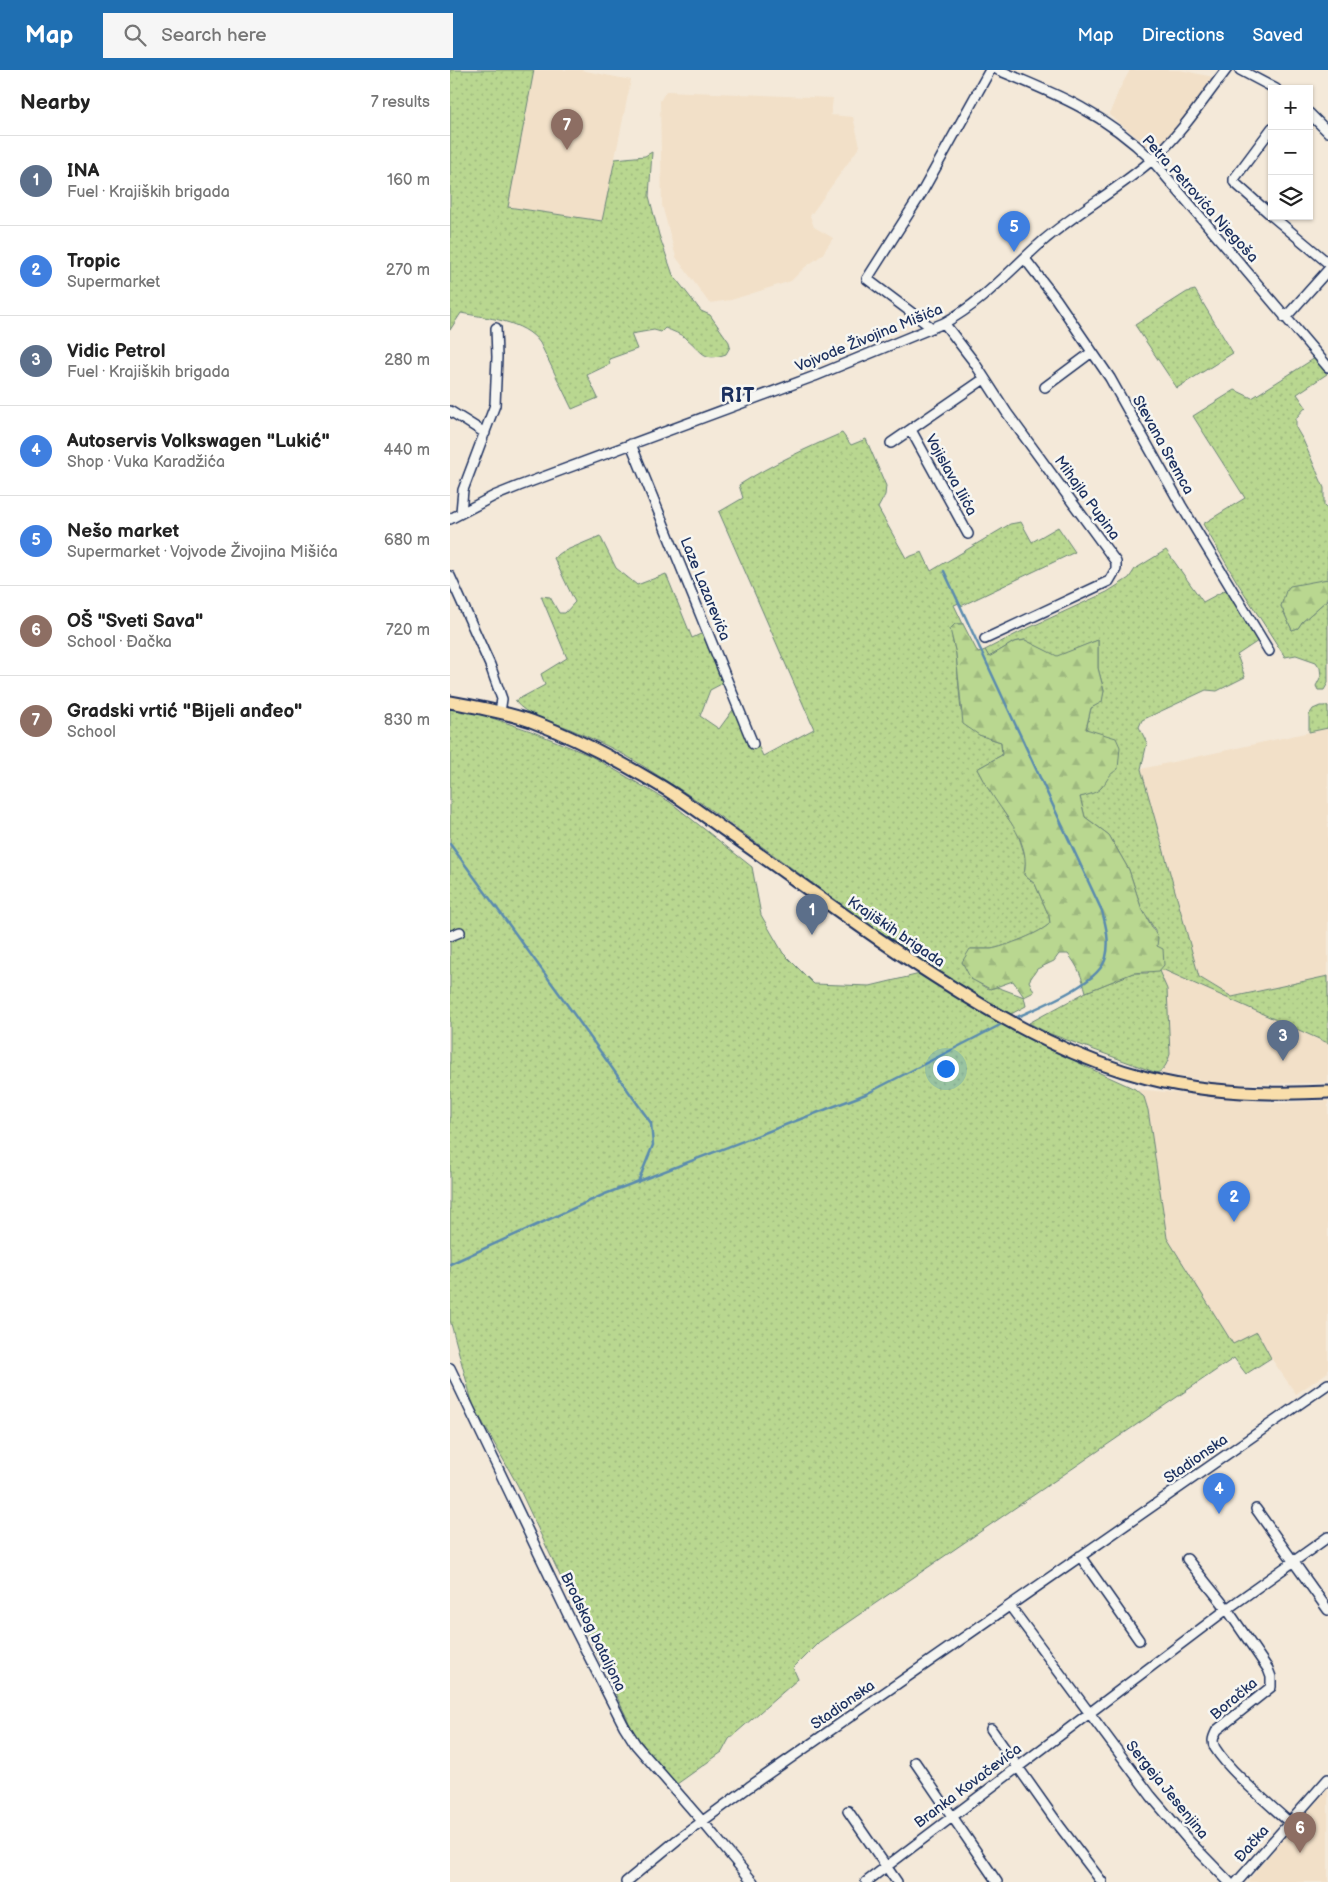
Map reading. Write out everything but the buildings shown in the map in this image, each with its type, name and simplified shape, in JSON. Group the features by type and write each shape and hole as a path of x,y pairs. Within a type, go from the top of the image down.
{"main road":[{"name":"Krajiških brigada","path":"450,702 500,712 532,721 586,745 660,785 881,942 1006,1021 1038,1037 1105,1064 1165,1082 1255,1092 1328,1092"}],"street":[{"path":"932,328 867,279 921,194 990,70"},
{"name":"Petra Petrovića Njegoša","path":"998,70 1058,94 1091,111 1152,160 1328,367"},
{"name":"Vojvode Živojina Mišića","path":"450,519 461,512 519,486 815,376 944,323 983,298 1069,220 1152,160 1180,129 1226,70"},
{"path":"1240,70 1268,85"},
{"path":"1313,117 1328,132"},
{"path":"1268,213 1236,186 1234,179 1271,130"},
{"path":"1277,220 1328,262"},
{"name":"Stevana Sremca","path":"1025,259 1110,378 1181,505 1269,651"},
{"path":"1285,318 1328,270"},
{"name":"Mihajla Pupina","path":"944,323 974,362 1007,413 1116,562 1116,569 1109,580 1096,588 985,638"},
{"path":"461,512 463,490 495,405 496,328"},
{"path":"1045,387 1092,352"},
{"path":"891,443 984,379"},
{"path":"450,411 485,434"},
{"name":"Vojislava Ilića","path":"911,430 968,534"},
{"name":"Laze Lazarevića","path":"631,444 753,744"},
{"path":"450,576 490,665 502,699 500,712"},
{"path":"450,936 460,932"},
{"name":"Brodskog bataljona","path":"450,1368 572,1623 624,1726 636,1745 753,1882"},
{"name":"Stadionska","path":"626,1882 702,1820 1328,1384"},
{"path":"1256,1509 1328,1610"},
{"name":"Branka Kovačevića","path":"866,1882 1227,1609 1328,1537"},
{"path":"1080,1556 1139,1640"},
{"path":"1187,1559 1227,1609"},
{"path":"1010,1606 1088,1713"},
{"name":"Boračka","path":"1227,1609 1268,1669 1271,1687 1217,1730 1213,1738 1214,1747 1233,1769 1289,1822"},
{"name":"Sergeja Jesenjina","path":"1088,1713 1157,1803 1190,1842 1229,1882"},
{"path":"992,1729 1061,1828 1102,1882"},
{"path":"915,1762 997,1882"},
{"name":"Đačka","path":"1238,1882 1328,1779"},
{"path":"848,1811 897,1882"}],"shaded area":[{"path":"534,70 581,70 631,80 602,221 507,207"},
{"path":"1130,70 1180,70 1213,77 1214,80 1162,145 1157,149 1152,149 1109,115 1119,90"},
{"path":"666,91 833,98 831,115 853,117 860,146 810,216 814,227 833,238 822,255 804,268 791,281 731,300 709,303 676,257 662,205 660,101"},
{"path":"1328,728 1328,976 1232,997 1199,977 1141,769"},
{"path":"1164,970 1328,1043 1328,1083 1226,1084 1157,1073 1161,1072 1168,1062 1170,1054 1167,989 1159,971"},
{"path":"1135,1089 1280,1103 1328,1100 1328,1372 1296,1394 1271,1358 1257,1333 1233,1345 1167,1238 1148,1110 1144,1097"},
{"path":"1328,1789 1328,1882 1247,1882 1296,1824"}],"green space":[{"path":"450,70 534,70 508,207 602,221 615,159 645,156 652,152 649,196 659,235 673,275 701,311 710,315 729,342 730,347 726,354 708,356 700,352 685,337 665,328 661,332 654,330 631,334 637,349 609,359 610,364 587,375 598,398 572,409 540,343 524,329 504,321 461,313 450,330"},
{"path":"1195,290 1233,353 1177,388 1135,325 1187,292"},
{"path":"1315,358 1327,374 1297,394 1306,407 1296,418 1296,428 1324,488 1324,506 1328,510 1328,579 1316,582 1281,606 1292,630 1298,628 1302,622 1328,599 1328,683 1324,690 1318,690 1316,686 1321,676 1320,668 1316,662 1296,655 1285,657 1203,524 1245,498 1193,416 1235,390 1252,398"},
{"path":"842,433 851,445 866,439 886,486 885,495 878,508 906,558 922,552 931,571 1010,524 1021,522 1032,542 1058,527 1075,552 961,606 959,603 954,605 963,624 955,624 952,638 956,654 961,711 979,735 1001,742 1002,755 977,769 1017,831 1026,859 1024,875 1035,884 1049,916 1050,923 1039,931 1005,946 991,949 971,949 971,979 986,988 997,987 1024,997 1026,1006 1011,1014 900,945 712,811 643,766 597,741 526,711 515,701 545,685 541,674 567,658 541,596 550,597 559,613 565,613 575,602 554,558 562,552 600,536 616,568 637,585 666,574 692,638 705,632 729,680 710,690 700,716 719,729 738,703 763,756 814,729 719,512 743,498 739,485 764,470"},
{"path":"1166,550 1203,602 1233,586 1264,637 1237,655 1245,677 1217,691 1206,690 1142,720 1139,727 1147,743 1141,769 1199,977 1232,997 1328,976 1328,1043 1164,970 1159,971 1167,989 1170,1054 1164,1068 1157,1073 1048,1033 1029,1023 1086,992 1133,973 1148,973 1157,947 1155,930 1141,907 1129,870 1109,835 1085,817 1080,797 1090,794 1097,789 1109,775 1086,730 1091,708 1101,702 1104,691 1098,668 1098,640 1057,657 1025,640 1014,642 989,657 985,650 1107,592 1129,578 1135,569"},
{"path":"1328,579 1328,599 1302,622 1298,628 1292,630 1281,606 1286,591 1290,586"},
{"path":"955,624 963,624 978,653 985,650 989,657 1014,642 1025,640 1057,656 1098,640 1098,668 1104,691 1102,702 1091,708 1086,729 1116,738 1120,747 1118,769 1110,775 1100,789 1092,794 1080,797 1085,817 1109,835 1129,870 1141,907 1158,938 1157,946 1163,949 1164,965 1159,971 1133,973 1086,992 1083,981 1071,958 1068,954 1059,954 1054,961 1037,969 1029,981 1034,992 1024,997 1013,981 990,989 971,979 962,962 970,949 991,949 1005,945 1032,935 1050,923 1049,916 1035,884 1024,875 1025,863 1021,841 977,769 1002,755 1001,742 979,735 963,724 956,654 950,629"},
{"path":"1320,706 1328,706 1328,728 1309,732 1309,715 1313,709"},
{"path":"450,709 480,714 531,731 591,756 670,802 752,867 761,915 783,953 814,984 870,986 920,974 998,1022 1135,1089 1144,1097 1148,1110 1167,1238 1233,1344 1257,1332 1271,1358 1246,1374 1234,1358 819,1642 793,1668 798,1679 729,1739 722,1752 677,1784 652,1757 633,1731 518,1486 473,1405 450,1320"}],"waterway":[{"path":"944,571 1102,911 1108,940 1106,957 1101,967 1092,976 1067,994 1015,1018"},
{"path":"450,844 651,1123 653,1145 638,1182"},
{"path":"450,1264 605,1194 866,1094 1000,1025"}],"place":[{"name":"Gradski vrtić \"Bijeli anđeo\"","path":"567,150"},
{"name":"Nešo market","path":"1014,252"},
{"name":"INA","path":"812,935"},
{"name":"Vidic Petrol","path":"1283,1061"},
{"name":"Tropic","path":"1234,1222"},
{"name":"Autoservis Volkswagen \"Lukić\"","path":"1219,1514"},
{"name":"OŠ \"Sveti Sava\"","path":"1300,1853"}],"district":[{"name":"RIT","path":"738,396"}]}
